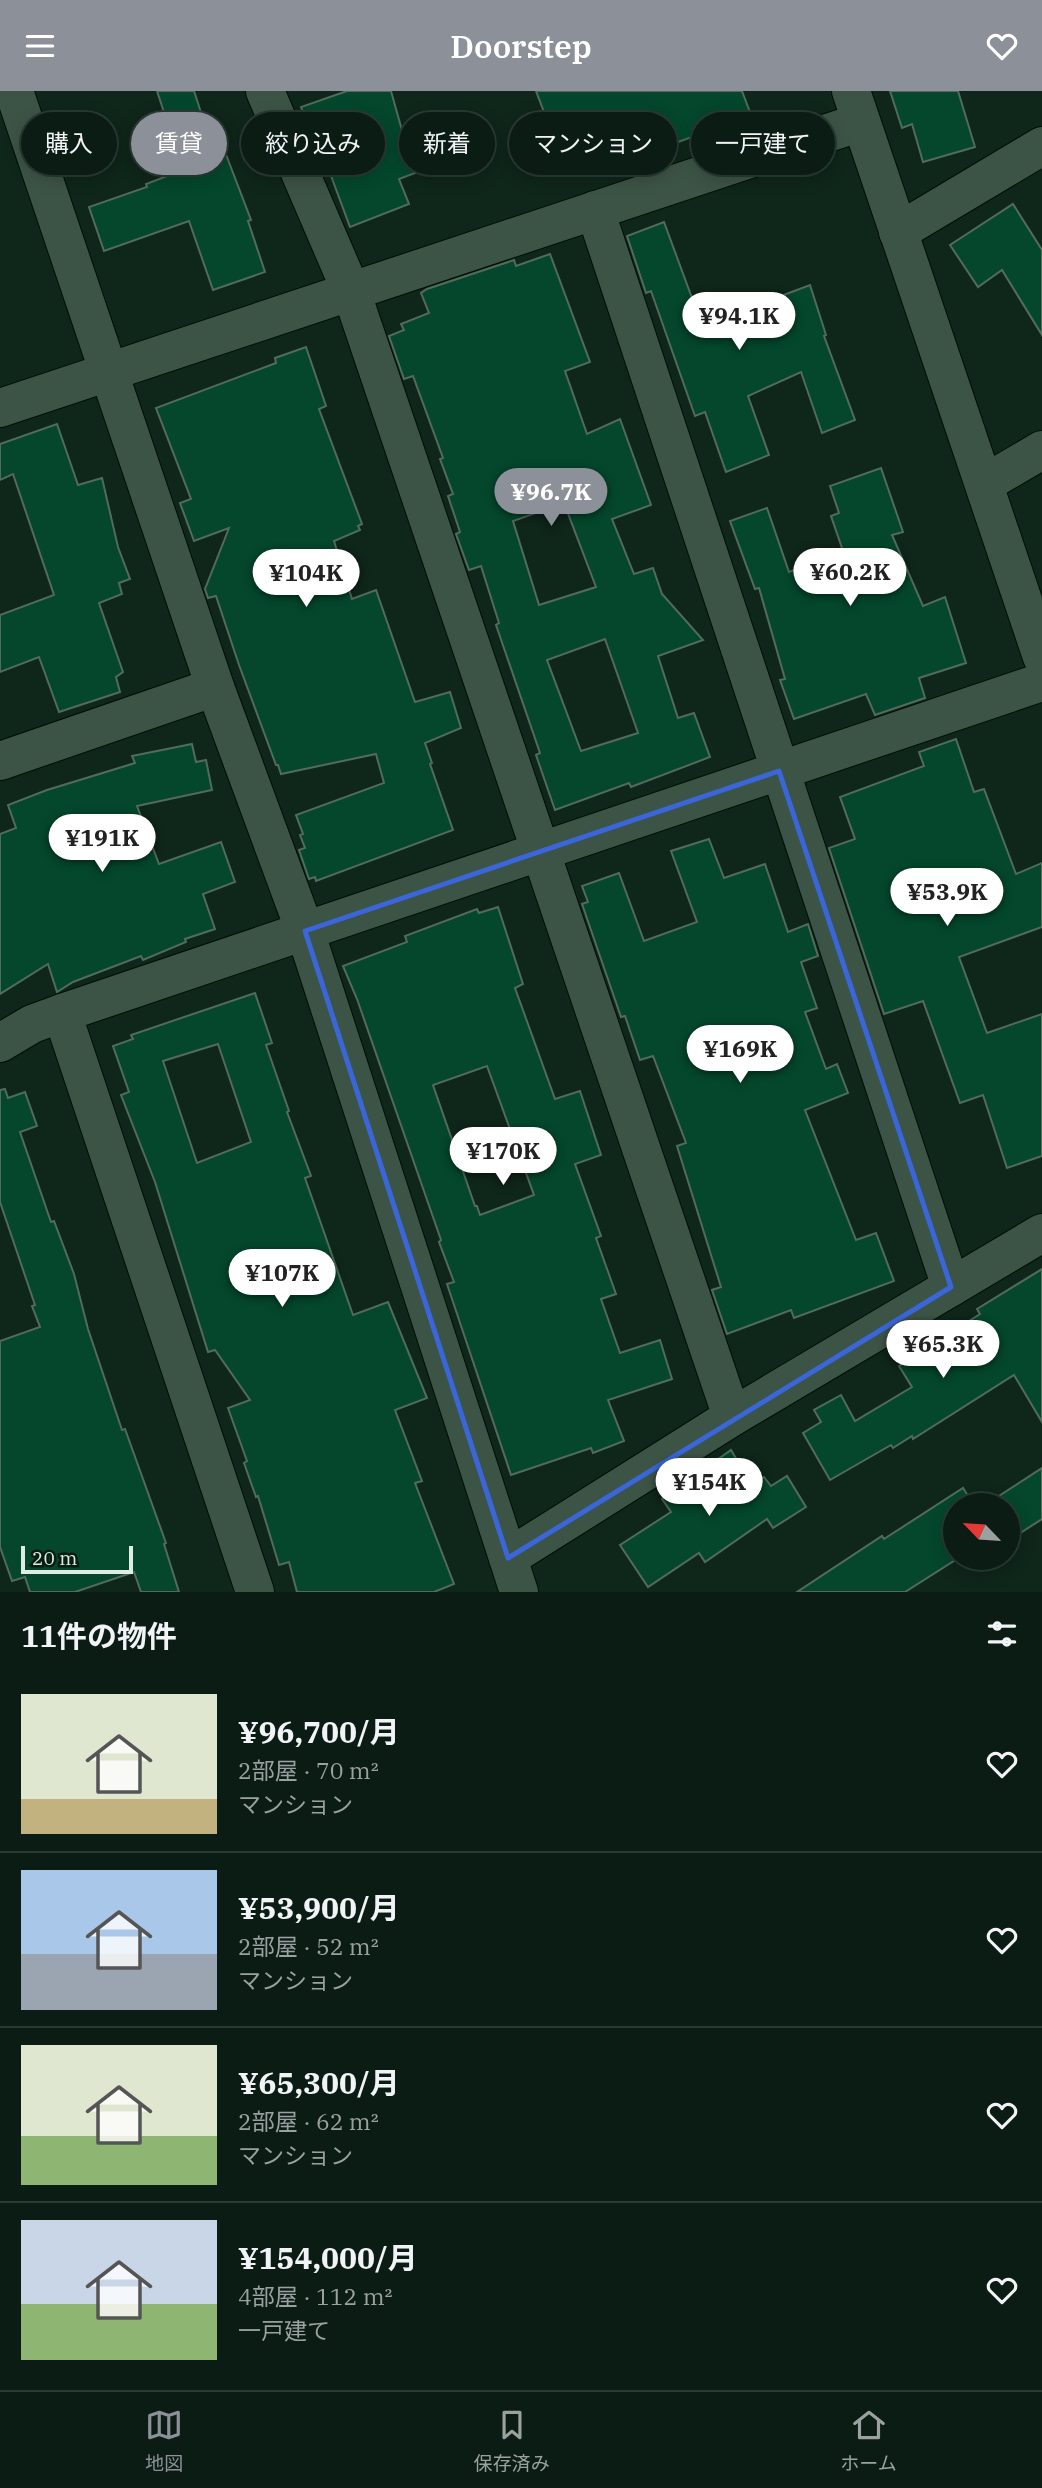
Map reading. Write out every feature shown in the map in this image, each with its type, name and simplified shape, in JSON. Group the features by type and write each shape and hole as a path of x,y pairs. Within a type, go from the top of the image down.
{"street":[{"path":"14,91 215,687 304,931 514,1575 732,1417 1042,1233"},
{"path":"265,91 351,291 732,1417"},
{"path":"0,408 595,210 856,106 1042,657"},
{"path":"898,232 1042,146"},
{"path":"595,210 951,1287"},
{"path":"984,484 1042,450"},
{"path":"0,1043 32,1024 62,1013 1042,682"},
{"path":"0,761 215,687"},
{"path":"62,1013 255,1592"}],"highlighted area":[{"path":"779,771 951,1287 508,1558 305,931"}],"building":[{"path":"157,91 194,91 201,112 164,112"},
{"path":"347,91 391,91 399,120 399,175 410,175 399,179 409,204 350,227 331,175 385,175 385,112 303,112 301,107"},
{"path":"536,91 742,91 750,112 691,112 691,137 677,142 677,112 544,112"},
{"path":"890,91 958,91 975,147 923,162 912,124 902,128"},
{"path":"227,157 251,220 248,221 265,272 213,290 189,221 104,251 89,207 147,187 146,184 170,175 227,175"},
{"path":"1013,204 1042,250 1042,335 1002,270 978,287 950,245"},
{"path":"664,222 692,298 699,296 709,323 810,285 826,335 824,336 855,420 822,433 801,372 748,396 769,455 726,472 705,412 695,416 651,291 646,293 627,236"},
{"path":"550,254 590,362 565,371 587,434 620,419 651,505 612,519 634,574 653,568 662,594 703,640 658,656 678,718 694,713 710,757 631,787 629,783 555,810 536,755 540,753 496,625 499,623 481,566 469,570 456,534 460,532 448,496 453,494 440,459 443,458 413,376 404,379 389,336 404,330 401,324 429,313 421,293 427,289 514,260 516,266","holes":["564,503 596,587 539,605 513,521","605,639 638,733 581,751 547,660"]},
{"path":"306,347 326,406 319,409 362,524 358,526 360,530 334,541 352,599 376,590 415,702 450,692 461,728 425,743 453,830 316,881 315,877 309,879 299,850 305,848 296,815 384,783 376,754 281,774 216,596 208,598 205,589 229,528 194,541 180,503 191,499 156,408 276,363 275,358"},
{"path":"57,424 78,485 102,478 118,547 130,579 119,583 122,594 99,603 123,672 116,677 120,692 59,712 39,657 0,672 0,615 54,595 13,474 0,480 0,444"},
{"path":"881,468 903,532 892,535 923,606 945,597 966,663 919,678 925,698 875,715 866,694 794,719 780,680 785,679 759,588 755,589 730,521 767,508 789,572 843,551 831,516 839,513 830,486"},
{"path":"956,739 974,792 984,789 1016,874 1042,863 1042,927 959,957 987,1033 1042,1014 1042,1156 1007,1168 983,1095 960,1103 923,1001 884,1014 829,848 855,839 840,797 924,766 919,752"},
{"path":"192,744 196,762 206,760 212,790 137,806 159,864 221,842 235,882 203,894 215,929 185,939 186,942 143,960 141,956 73,982 57,992 48,964 0,994 0,834 16,828 8,805 135,763 132,756"},
{"path":"709,839 724,878 765,864 788,932 808,924 818,956 801,962 817,1008 805,1012 826,1069 837,1064 848,1093 805,1110 856,1240 876,1233 894,1281 794,1318 791,1310 727,1334 712,1290 721,1287 677,1146 686,1143 653,1056 640,1060 625,1016 621,1017 582,904 588,902 582,886 619,873 644,941 697,922 671,851"},
{"path":"498,907 523,984 515,988 555,1099 580,1091 601,1155 575,1164 601,1236 596,1238 616,1294 601,1299 620,1353 660,1340 672,1379 608,1400 624,1441 593,1453 591,1448 511,1475 447,1284 454,1282 439,1242 441,1240 343,966 407,942 405,936 477,909 479,913","holes":["487,1066 534,1195 480,1215 433,1085"]},
{"path":"255,993 272,1043 266,1045 311,1176 305,1178 353,1315 388,1302 427,1398 395,1410 422,1481 415,1483 454,1584 434,1592 297,1592 289,1562 279,1565 228,1408 250,1400 215,1350 208,1352 155,1182 121,1095 129,1092 113,1046 133,1039 131,1035","holes":["218,1044 251,1142 197,1163 163,1061"]},
{"path":"5,1089 8,1098 25,1092 37,1126 20,1132 51,1222 54,1221 74,1274 88,1329 122,1430 125,1429 166,1543 164,1544 179,1592 141,1592 134,1572 75,1592 30,1592 25,1577 12,1581 0,1547 0,1341 40,1327 0,1202 0,1090"},
{"path":"1042,1269 1042,1422 1014,1375 913,1439 912,1436 893,1448 891,1445 830,1480 803,1433 821,1422 814,1410 841,1395 855,1421 912,1387 899,1366 980,1314 977,1309"},
{"path":"731,1450 752,1485 764,1477 771,1486 787,1476 806,1507 773,1528 767,1519 705,1562 699,1553 648,1587 620,1545 671,1512 662,1499"},
{"path":"1042,1468 1042,1519 1020,1533 1020,1493 1003,1493"},
{"path":"943,1501 943,1568 905,1592 797,1592 882,1536 884,1539"}]}
